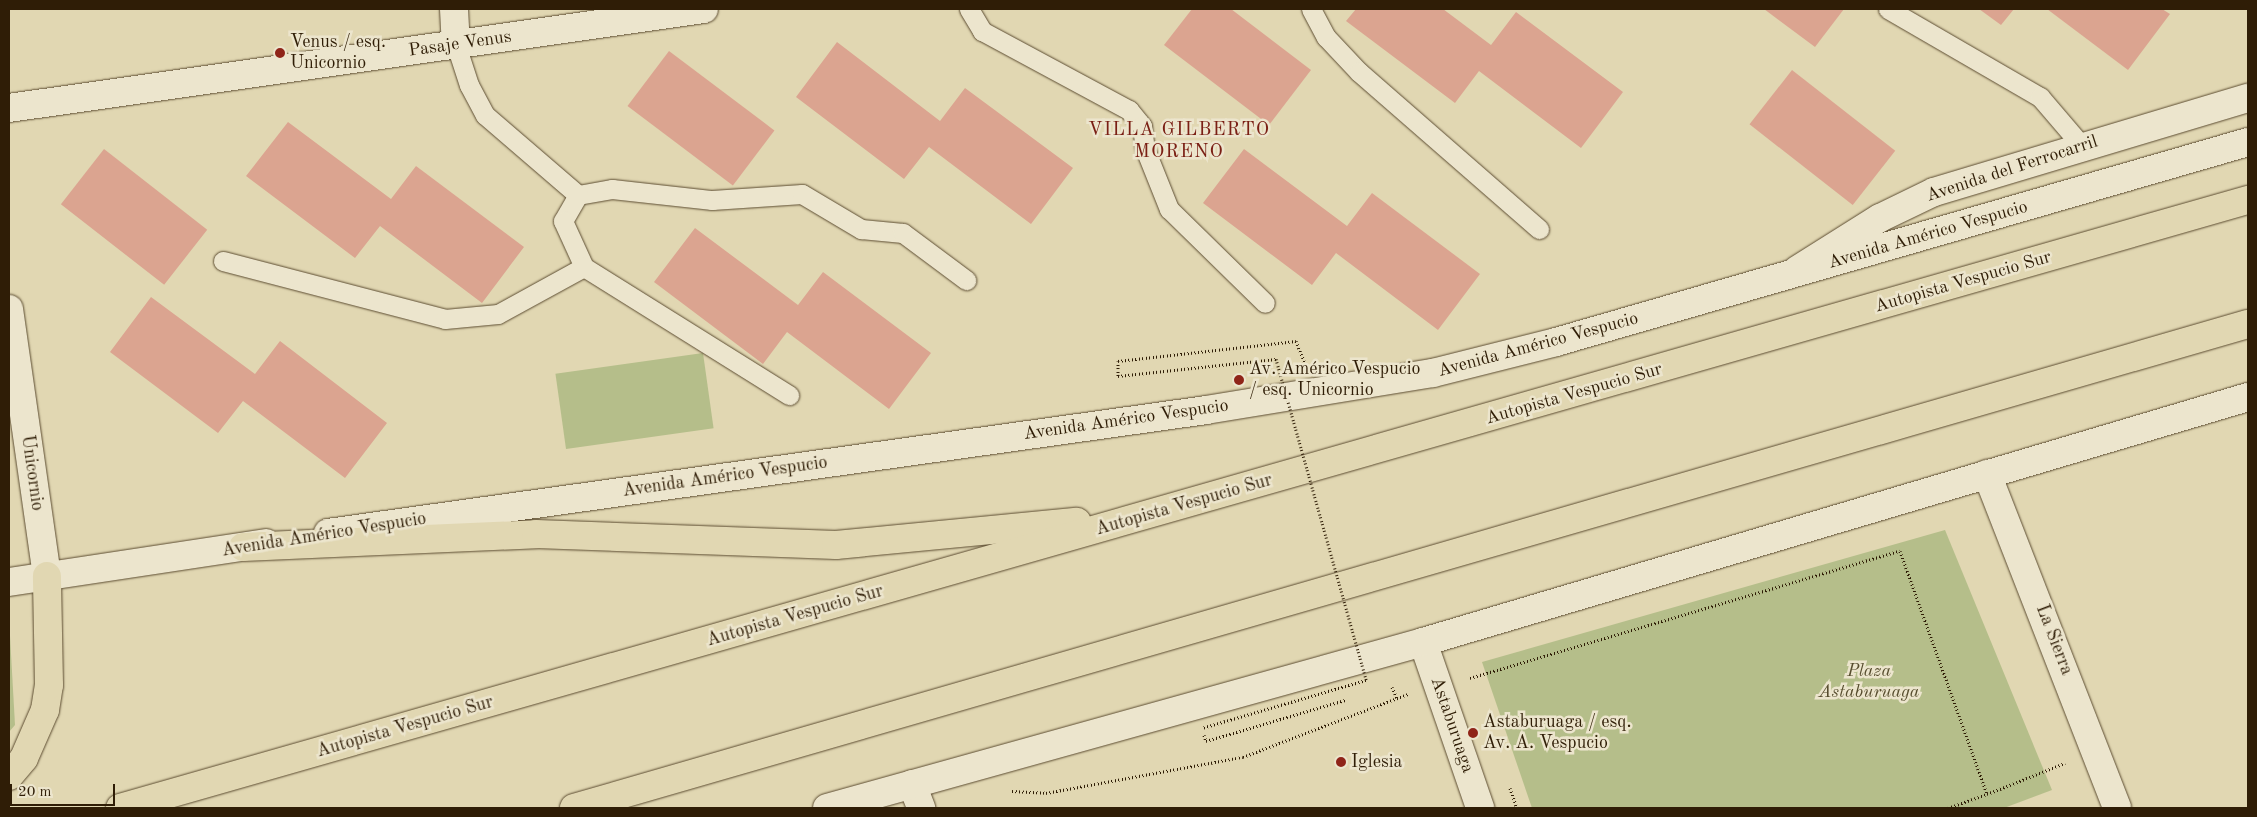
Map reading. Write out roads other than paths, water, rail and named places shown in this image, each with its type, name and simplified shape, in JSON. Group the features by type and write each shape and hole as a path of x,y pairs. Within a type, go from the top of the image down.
{"highway":[{"name":"Autopista Vespucio Sur","path":"120,808 2248,200"},
{"path":"574,808 2248,324"},
{"path":"243,547 536,534 836,545 1148,515"},
{"path":"9,776 36,735 46,702 47,576"}],"main road":[{"path":"454,9 456,45"},
{"name":"Pasaje Venus","path":"9,108 704,9"},
{"name":"Avenida del Ferrocarril","path":"1791,274 1920,198 2082,146 2248,98"},
{"name":"Avenida Américo Vespucio","path":"9,582 1376,383 1556,342 2248,142"},
{"name":"Unicornio","path":"9,310 47,576"},
{"path":"827,808 916,796 995,762 1423,642 2248,397"},
{"name":"La Sierra","path":"1987,474 2118,808"},
{"name":"Astaburuaga","path":"1423,642 1480,808"}],"lane":[{"path":"968,9 982,31 1129,110 1142,126 1145,149 1169,209 1265,302"},
{"path":"1311,9 1326,37 1359,72 1539,229"},
{"path":"1888,9 2040,98 2082,146"},
{"path":"456,45 485,115 578,195"},
{"path":"578,195 612,189 712,200 802,194 861,229 903,233 966,280"},
{"path":"578,195 563,221 584,267 789,396"},
{"path":"223,261 445,319 498,314 584,267"}],"place":[{"name":"Venus / esq. Unicornio","path":"280,53"},
{"name":"Av. Américo Vespucio / esq. Unicornio","path":"1239,380"},
{"name":"Astaburuaga / esq. Av. A. Vespucio","path":"1473,733"},
{"name":"Iglesia","path":"1341,762"}],"district":[{"name":"VILLA GILBERTO MORENO","path":"1179,142"}],"park label":[{"name":"Plaza Astaburuaga","path":"1869,682"}]}
